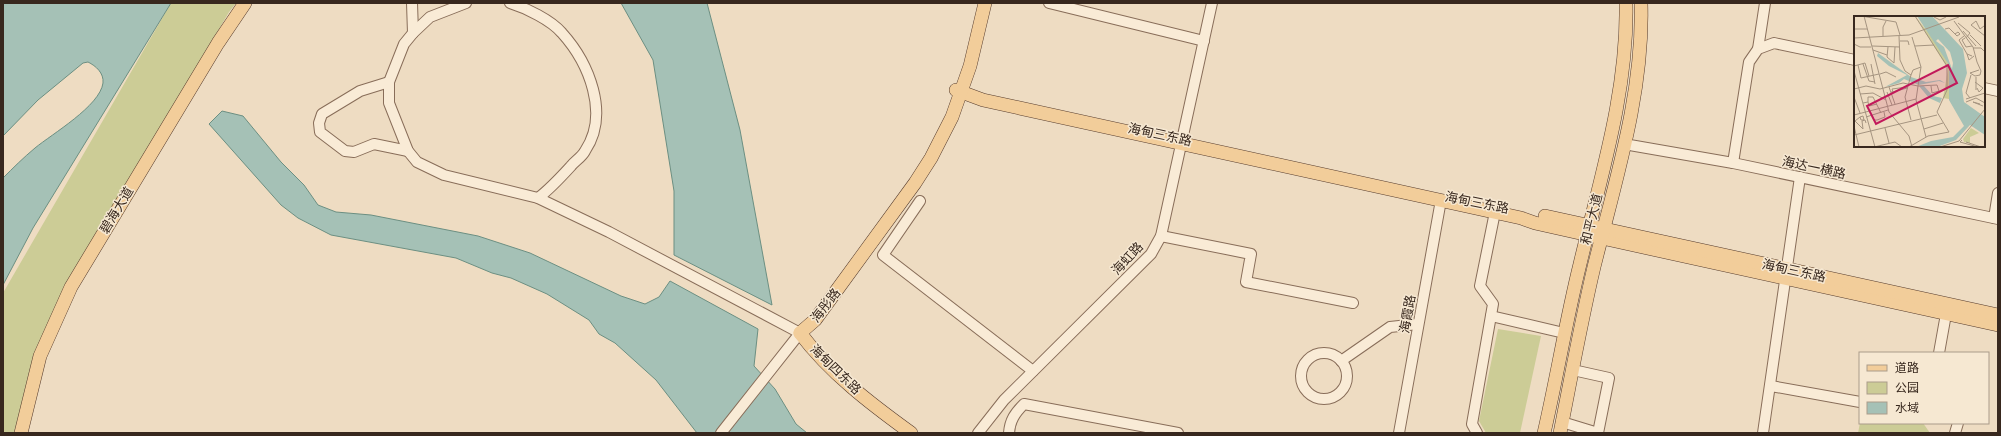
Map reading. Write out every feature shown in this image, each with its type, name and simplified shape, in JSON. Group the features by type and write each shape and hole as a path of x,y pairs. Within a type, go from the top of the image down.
{"main road":[{"name":"碧海大道","path":"16,433 34,356 66,285 188,83 213,37 235,3"},
{"name":"碧海大道","path":"21,433 40,356 71,287 218,43 245,3"},
{"name":"海彤路","path":"800,333 815,320 920,176 952,117 980,3"},
{"name":"海彤路","path":"959,89 970,66 985,3"},
{"name":"和平大道","path":"1544,433 1564,333 1617,106 1624,48 1626,3"},
{"name":"和平大道","path":"1561,428 1594,267 1633,101 1639,50 1642,3"},
{"path":"959,89 983,100 1183,142 1494,212 1603,233 1787,274 1946,314 1998,325"},
{"name":"海甸三东路","path":"1183,142 1476,202 1589,230"},
{"name":"海甸三东路","path":"1787,274 1998,315"},
{"name":"海甸四东路","path":"800,333 812,360 899,433"},
{"name":"海甸四东路","path":"800,333 817,354 844,379 911,433"}],"street":[{"path":"412,3 413,33"},
{"path":"466,3 430,17 413,33 404,44 389,82 389,103 408,151 417,162 444,175 538,198 549,205 609,232 800,333 721,433"},
{"path":"510,3 535,13 561,32 578,54 591,83 597,108 594,130 586,151 552,187 538,198"},
{"path":"1049,3 1204,41"},
{"name":"海虹路","path":"978,433 1004,400 1151,254 1161,236 1183,142 1212,3"},
{"path":"1733,163 1749,62 1758,49 1765,3"},
{"path":"1758,49 1774,43 1854,60"},
{"path":"389,82 360,91 322,114 319,123 320,132 345,151 354,152 374,144 408,151"},
{"path":"1985,88 1998,91"},
{"name":"海达一横路","path":"1624,144 1733,163 1996,219"},
{"path":"1763,433 1800,177"},
{"path":"549,205 552,187"},
{"path":"1996,219 1998,193"},
{"name":"海霞路","path":"1399,433 1441,200"},
{"path":"920,201 883,255 1033,371"},
{"path":"1477,433 1472,424 1493,304 1480,286 1494,212"},
{"path":"1161,236 1251,254 1246,282 1354,303"},
{"path":"1939,352 1946,314"},
{"path":"1491,316 1564,333"},
{"path":"1341,361 1390,327 1418,324"},
{"path":"1322,353 1329,354 1341,361 1347,376 1341,391 1328,399 1312,396 1306,391 1300,378 1301,370 1309,358 1322,353"},
{"path":"1561,428 1598,433 1609,378 1573,370"},
{"path":"1771,386 1859,402"},
{"path":"1004,400 1178,433"},
{"path":"1009,433 1010,424 1016,412 1024,404"}],"green space":[{"path":"171,3 236,3 229,12 51,316 34,356 17,433 3,433 3,293"},
{"path":"1498,329 1541,336 1520,433 1486,433 1479,421"},
{"path":"1860,424 1924,424 1930,433 1858,433"}],"water":[{"path":"3,3 171,3 33,228 3,285 3,178 35,148 85,110 100,92 103,79 97,68 88,62 83,63 38,100 3,136"},
{"path":"621,3 707,3 740,130 772,305 674,255 674,191 653,60"},
{"path":"222,111 243,116 281,162 304,185 318,205 336,212 371,215 478,236 530,253 621,296 645,304 659,297 670,281 758,329 754,366 775,389 796,424 807,433 697,433 656,380 615,343 599,334 589,320 547,294 511,278 492,273 456,258 331,235 298,218 281,205 209,124"}]}
